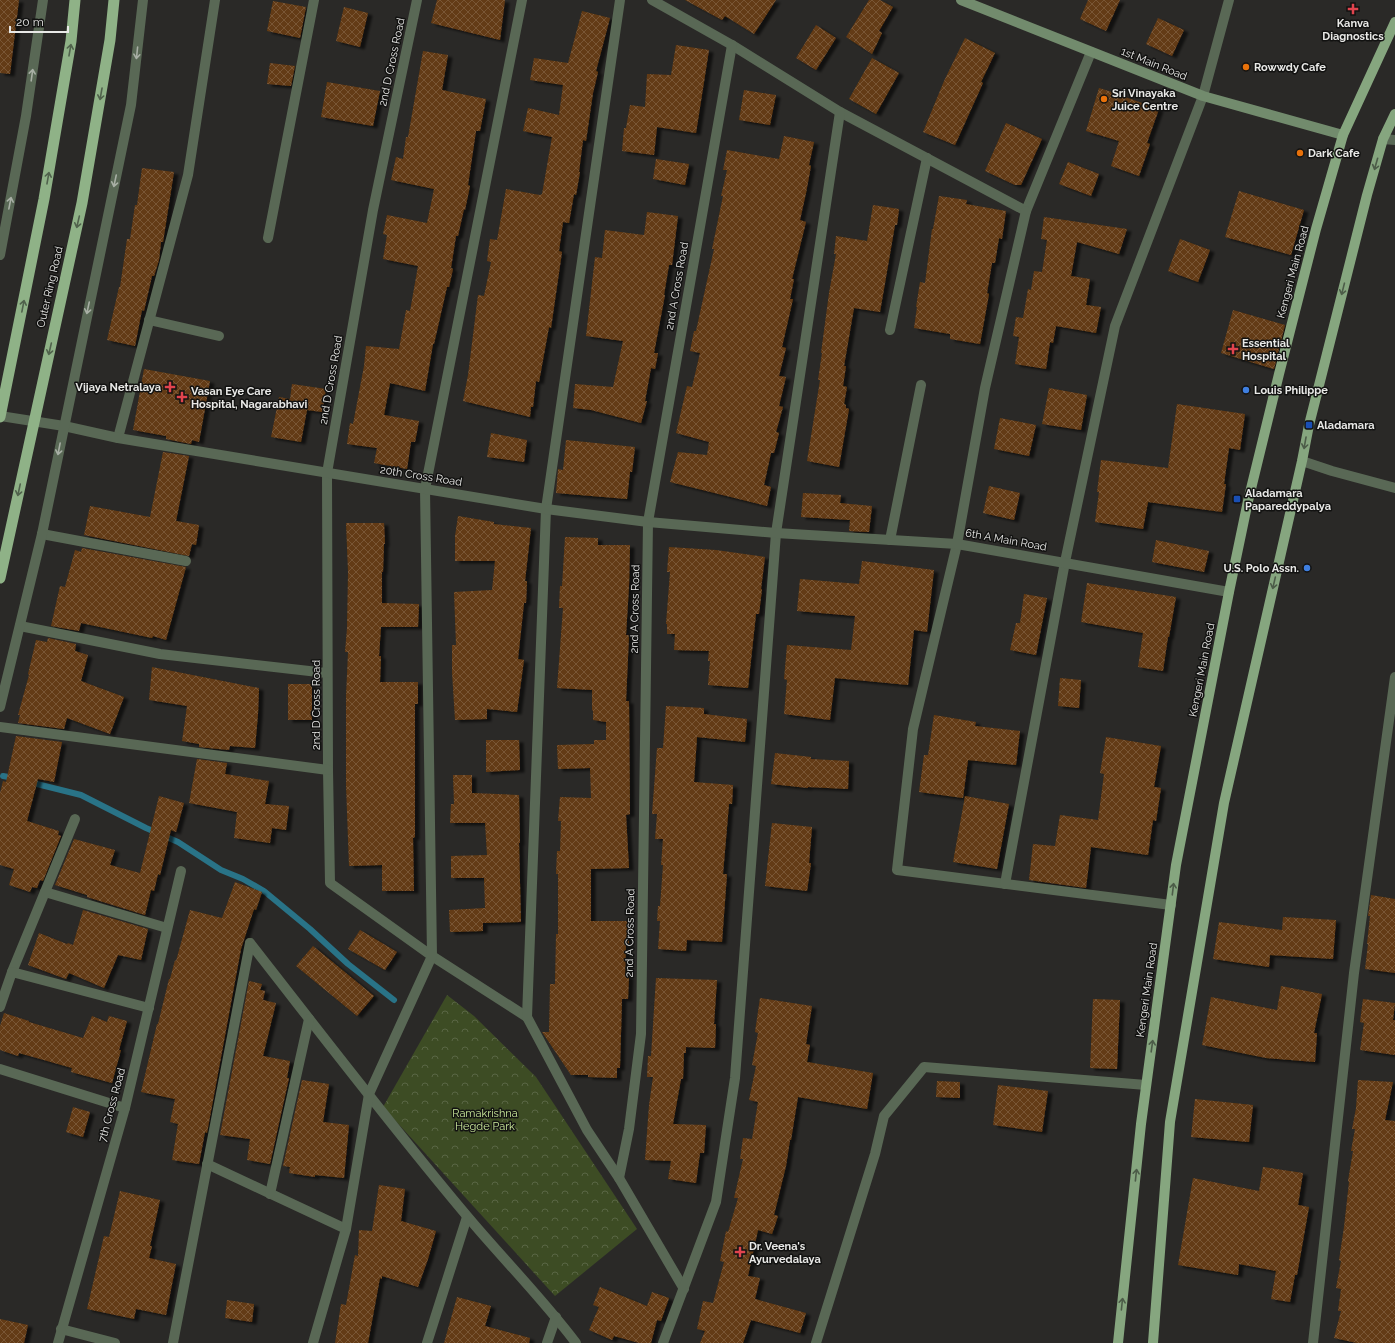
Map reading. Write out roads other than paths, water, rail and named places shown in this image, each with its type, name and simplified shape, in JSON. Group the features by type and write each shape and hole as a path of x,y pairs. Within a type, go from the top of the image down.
{"highway":[{"name":"Outer Ring Road","path":"0,416 44,199 71,41 75,0"},
{"name":"Outer Ring Road","path":"0,578 82,203 110,40 114,0"}],"main road":[{"name":"1st Main Road","path":"961,0 1204,96 1343,135"},
{"name":"Kengeri Main Road","path":"1118,1343 1146,1085 1176,865 1248,501 1316,229 1343,135 1395,22"},
{"path":"1153,1343 1170,1122 1226,795 1309,425 1367,195 1383,139 1395,114"}],"street":[{"path":"0,255 26,116 43,0"},
{"path":"0,707 42,534 131,105 142,0"},
{"path":"118,438 188,175 215,0"},
{"path":"268,238 314,0"},
{"name":"2nd D Cross Road","path":"417,0 373,210 328,473 328,770 330,883 432,956"},
{"path":"313,1343 346,1229 369,1094 432,956 426,489 522,0"},
{"path":"527,1017 546,509 620,0"},
{"path":"652,0 732,45 840,112 1026,211"},
{"path":"1005,884 1066,562 1115,326 1204,96 1229,0"},
{"name":"2nd A Cross Road","path":"619,1178 629,1129 641,1034 648,522 732,45"},
{"path":"1091,52 1026,211 985,388 957,544 913,729 897,870 1171,904"},
{"path":"663,1343 716,1202 735,1078 776,533 840,112"},
{"path":"1383,139 1395,140"},
{"path":"890,330 927,158"},
{"path":"149,320 219,336"},
{"path":"890,540 921,385"},
{"name":"20th Cross Road","path":"0,416 64,426 118,438 546,509 648,522 776,533"},
{"path":"1302,461 1332,471 1395,488"},
{"name":"6th A Main Road","path":"776,533 957,544 1066,562 1229,592"},
{"path":"42,534 186,561"},
{"path":"20,626 160,654 327,673"},
{"path":"1313,1343 1354,973 1395,677"},
{"path":"0,727 328,770"},
{"path":"0,1007 12,972 75,819"},
{"name":"7th Cross Road","path":"58,1343 125,1108 181,872"},
{"path":"46,892 167,928"},
{"path":"173,1343 250,943 467,1217 556,1317 576,1343"},
{"path":"432,956 527,1017 587,1130 619,1178 684,1289"},
{"path":"12,972 149,1008"},
{"path":"270,1194 309,1019"},
{"path":"816,1343 875,1154 884,1116 924,1067 1146,1085"},
{"path":"0,1069 125,1108"},
{"path":"207,1164 346,1229"},
{"path":"427,1343 467,1217"},
{"path":"547,1343 556,1317"},
{"path":"61,1330 115,1343"}],"waterway":[{"path":"3,776 14,778"},
{"path":"29,782 81,795 146,828 178,842 221,870 243,879 264,891 310,929 348,964 394,1000"}],"place":[{"name":"Kanva Diagnostics","path":"1353,9"},
{"name":"Rowwdy Cafe","path":"1246,67"},
{"name":"Sri Vinayaka Juice Centre","path":"1104,99"},
{"name":"Dark Cafe","path":"1300,153"},
{"name":"Essential Hospital","path":"1233,349"},
{"name":"Vijaya Netralaya","path":"170,387"},
{"name":"Louis Philippe","path":"1246,390"},
{"name":"Vasan Eye Care Hospital, Nagarabhavi","path":"182,397"},
{"name":"Aladamara","path":"1309,425"},
{"name":"Aladamara Papareddypalya","path":"1237,499"},
{"name":"U.S. Polo Assn.","path":"1307,568"},
{"name":"Dr. Veena's Ayurvedalaya","path":"740,1252"}],"park label":[{"name":"Ramakrishna Hegde Park","path":"485,1119"}]}
